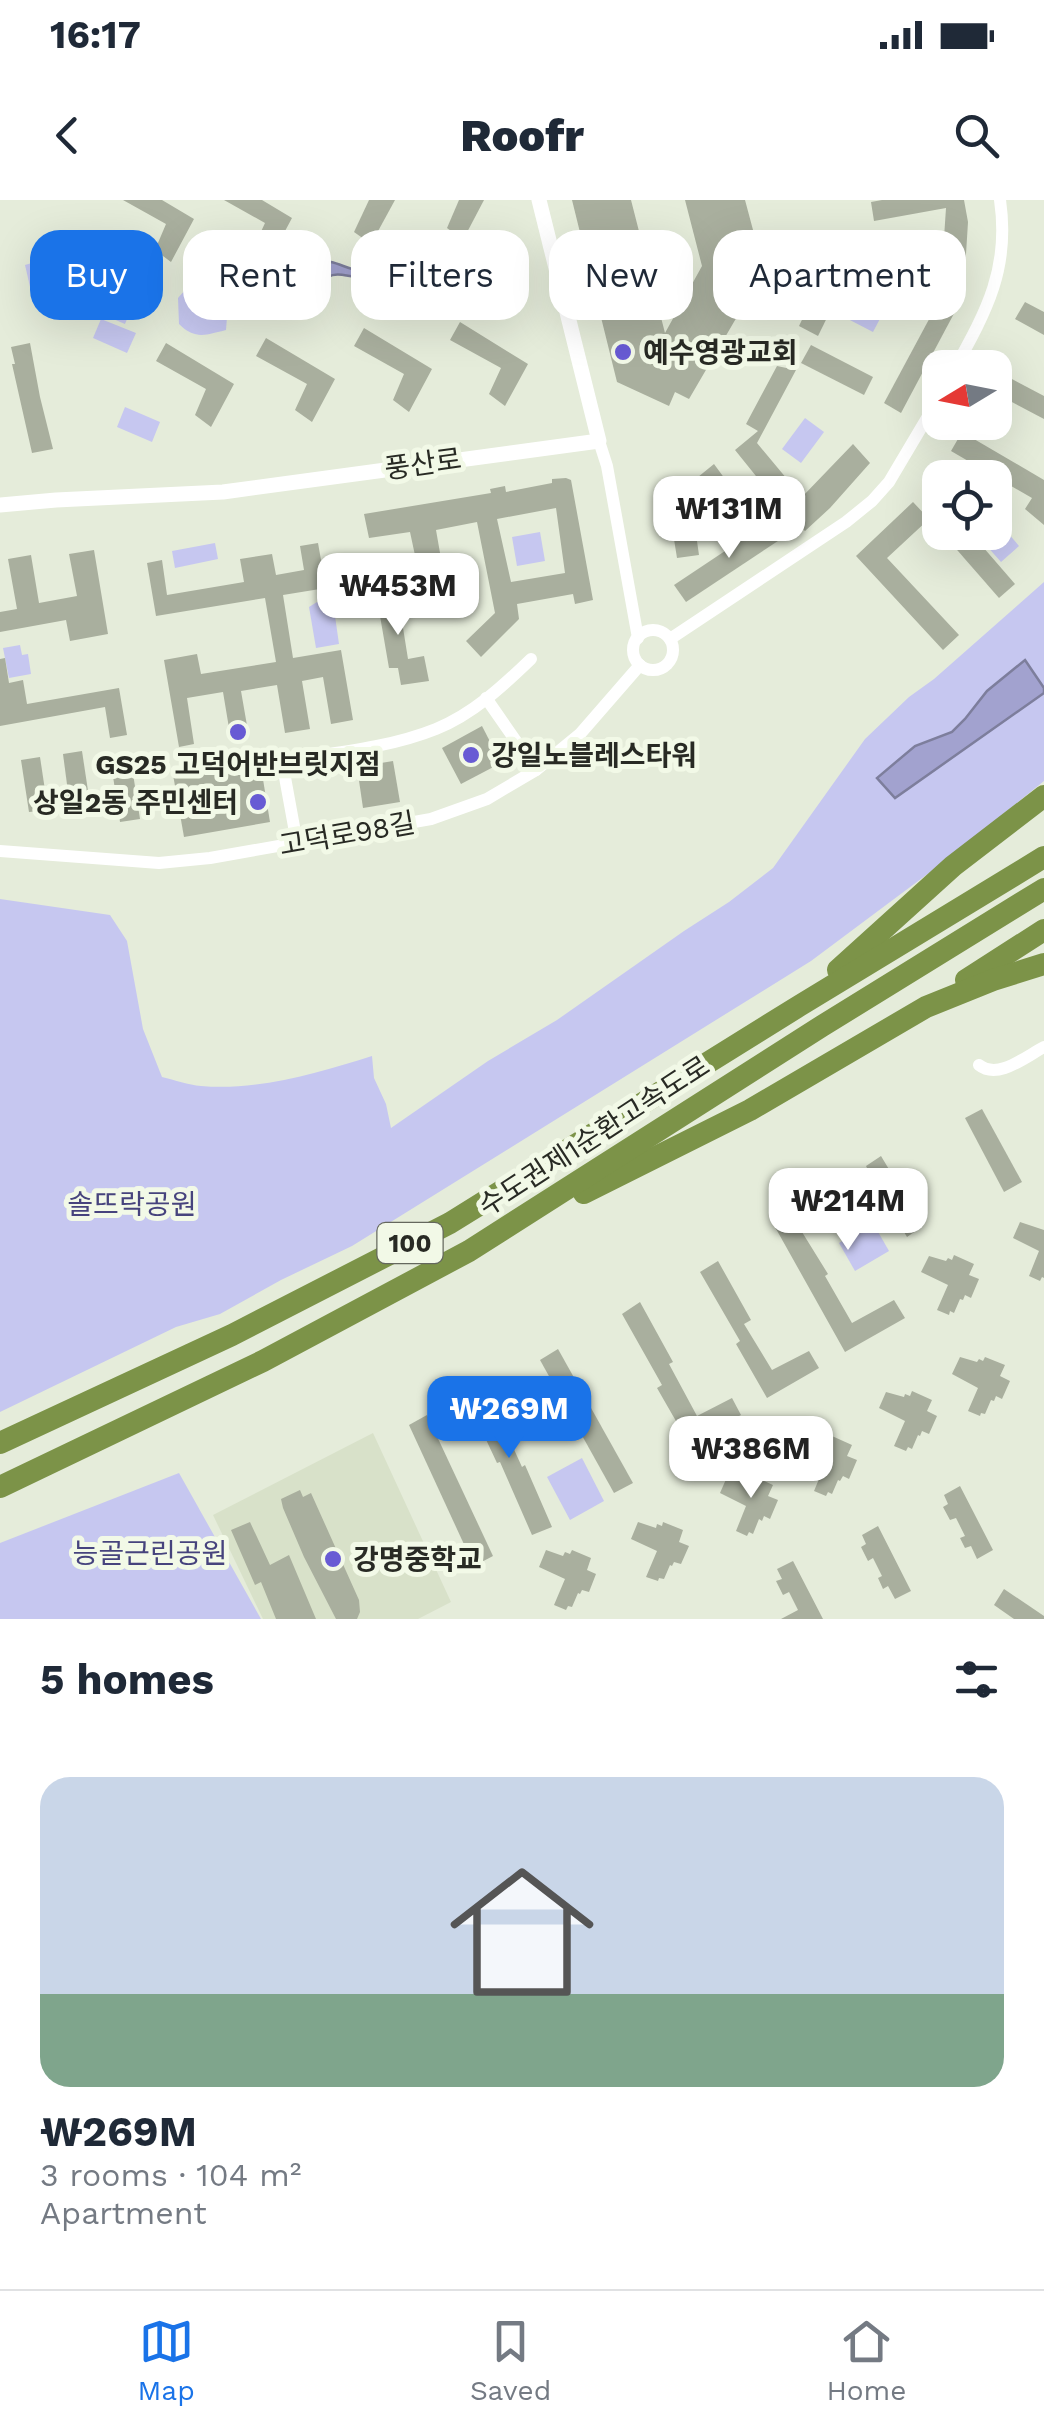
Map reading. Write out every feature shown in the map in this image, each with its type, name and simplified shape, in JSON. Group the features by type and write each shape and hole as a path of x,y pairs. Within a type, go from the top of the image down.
{"highway":[{"path":"799,1006 953,866 1044,796"},
{"name":"수도권제1순환고속도로","path":"0,1443 232,1334 450,1222 1044,857"},
{"name":"수도권제1순환고속도로","path":"0,1487 264,1360 470,1252 1044,889"},
{"path":"470,1252 750,1110 926,1007 1044,930"},
{"path":"926,1007 1044,964"}],"street":[{"path":"538,200 607,466 638,638"},
{"path":"965,350 998,274 1003,246 1000,200"},
{"path":"670,638 872,501 896,472 922,427"},
{"name":"풍산로","path":"0,505 223,492 599,440"},
{"path":"660,631 670,638 672,656 665,666 654,670 640,664 634,649 642,633 660,631"},
{"path":"297,844 282,761 410,738 437,728 462,716 531,659"},
{"name":"고덕로98길","path":"0,851 159,863 297,844 431,819 500,793 536,770 580,734 640,664"},
{"path":"486,698 536,770"},
{"path":"978,1066 995,1072 1044,1047"}],"shaded area":[{"path":"331,262 351,269 351,276 331,276"},
{"path":"1025,660 1044,693 895,798 877,778 915,746 952,732 987,691"},
{"name":"강명중학교","path":"373,1433 451,1602 418,1619 263,1619 213,1515"}],"green space":[{"path":"183,292 183,320 227,320 226,330 207,335 185,329 179,324 178,298"},
{"path":"101,320 136,333 127,353 93,338"},
{"path":"850,320 879,320 873,332"},
{"path":"125,407 160,422 152,442 117,427"},
{"path":"805,418 824,432 801,463 782,449"},
{"path":"540,532 545,561 517,566 512,537"},
{"path":"1012,538 1019,546 1001,562 990,550 1012,550"},
{"path":"215,543 218,559 175,568 172,551"},
{"name":"솔뜨락공원","path":"1044,582 1044,781 949,858 811,961 352,1246 220,1314 176,1327 0,1412 0,899 110,915 127,941 143,1029 162,1077 201,1086 244,1086 309,1074 372,1056 374,1078 391,1128 488,1061 557,1020 773,868 865,739"},
{"path":"317,602 328,603 334,609 339,644 316,648 309,607"},
{"path":"20,645 22,655 28,654 31,674 9,678 3,648"},
{"path":"873,1223 889,1251 855,1271 839,1243"},
{"path":"537,1378 550,1405 524,1420 510,1393"},
{"path":"582,1458 604,1501 570,1520 547,1477"},
{"name":"능골근린공원","path":"179,1473 261,1619 0,1619 0,1543"}],"building":[{"path":"123,200 162,200 194,219 188,230 183,230 183,240 171,262 163,256 166,224"},
{"path":"224,200 262,200 292,218 286,230 262,230 265,223"},
{"path":"369,200 395,200 379,230 355,230"},
{"path":"459,200 484,200 468,230 447,228"},
{"path":"572,200 631,200 639,230 579,230"},
{"path":"685,200 745,200 753,230 713,230 713,320 735,320 689,399 675,392 669,406 617,382 602,320 662,320 665,333 672,320 693,320 693,282 702,266"},
{"path":"964,200 968,222 966,254 966,230 945,230 946,208 874,221 871,202"},
{"path":"1025,302 1044,312 1044,335 1015,319"},
{"path":"802,320 826,320 818,336 799,326"},
{"path":"929,320 951,320 935,350 922,350 922,374 901,413 884,403"},
{"path":"460,322 528,364 505,406 489,394 501,368 450,340"},
{"path":"364,328 432,369 409,412 393,400 404,374 354,346"},
{"path":"266,338 335,379 312,422 295,410 307,384 256,356"},
{"path":"30,343 53,449 32,453 11,347"},
{"path":"166,343 234,384 211,427 195,415 206,389 156,361"},
{"path":"811,345 873,377 864,395 801,363"},
{"path":"777,366 796,370 757,443 802,497 853,444 870,463 805,531 735,450 758,431 746,424"},
{"path":"1012,379 1044,396 1044,419 1012,402"},
{"path":"957,440 976,440 1010,460 967,460 951,451"},
{"path":"1012,461 1044,480 1044,525 1025,509 1032,498 1012,486"},
{"path":"714,464 725,479 692,506 699,555 677,558 666,489 687,486"},
{"path":"552,479 571,480 593,600 575,604 573,594 517,604 519,619 481,657 466,641 495,613 477,522 436,530 443,570 419,574 410,532 369,538 364,514 491,493 490,489 505,486 506,492 552,483","holes":["556,508 565,573 511,582 497,519"]},
{"path":"913,502 922,512 922,526 887,558 959,635 943,650 856,556"},
{"path":"773,519 784,537 686,602 674,585"},
{"path":"318,543 326,588 283,595 293,658 341,650 353,720 331,724 323,677 302,681 310,729 285,733 277,685 241,691 249,737 231,740 223,692 187,698 194,744 179,747 164,660 197,654 201,674 276,662 265,598 156,616 147,563 162,560 167,595 244,582 240,559 272,554 276,575 304,570 300,546"},
{"path":"94,550 108,634 70,641 66,620 0,632 0,612 17,609 8,559 31,555 39,603 77,596 69,554"},
{"path":"957,550 986,550 1015,584 999,598"},
{"path":"396,584 408,659 424,656 429,681 401,685 398,668 389,668 375,587"},
{"path":"5,658 9,683 23,680 27,704 119,688 127,735 110,738 105,707 0,726 0,659"},
{"name":"강일노블레스타워","path":"482,726 501,763 461,784 442,748"},
{"path":"82,751 90,804 70,807 63,754"},
{"path":"259,755 270,822 184,837 172,769"},
{"path":"40,757 48,810 29,812 21,760"},
{"path":"393,761 400,802 363,808 357,767"},
{"path":"132,767 140,819 120,822 112,770"},
{"path":"982,1109 1022,1182 1004,1192 965,1118"},
{"path":"881,1156 923,1226 907,1237 880,1191 802,1232 852,1323 894,1300 905,1318 845,1352 775,1227 871,1176 866,1166"},
{"path":"1020,1222 1044,1230 1044,1278 1040,1281 1029,1276 1039,1251 1013,1238"},
{"path":"954,1255 974,1264 969,1275 979,1279 971,1298 965,1295 949,1315 937,1310 948,1285 921,1272 929,1256 946,1261"},
{"path":"718,1261 751,1320 744,1324 772,1370 809,1351 819,1368 767,1398 700,1272"},
{"path":"640,1302 697,1416 732,1398 741,1415 688,1442 657,1388 662,1385 622,1314"},
{"path":"558,1349 633,1483 614,1493 540,1360"},
{"path":"960,1357 977,1362 985,1357 1005,1365 1000,1376 1010,1381 1002,1399 996,1396 980,1416 968,1411 978,1388 952,1374"},
{"path":"485,1386 552,1527 532,1535 466,1397"},
{"path":"912,1391 932,1400 927,1411 937,1416 929,1434 922,1431 912,1449 908,1447 906,1451 894,1446 905,1421 879,1408 886,1392 904,1397"},
{"path":"427,1415 493,1556 474,1566 409,1425"},
{"path":"832,1436 852,1445 847,1456 857,1460 849,1479 843,1476 832,1494 828,1492 826,1496 814,1491 824,1467 799,1453 806,1437 824,1442"},
{"path":"753,1476 773,1485 768,1496 778,1500 770,1519 759,1519 753,1534 749,1532 747,1536 736,1531 746,1506 720,1493 727,1477 745,1482"},
{"path":"960,1486 993,1550 977,1559 971,1546 965,1548 960,1538 965,1536 956,1518 950,1520 943,1507 948,1504 944,1495"},
{"path":"300,1490 303,1497 311,1493 359,1600 357,1619 336,1619 304,1557 281,1499"},
{"path":"250,1522 270,1565 289,1555 316,1619 276,1619 261,1582 255,1585 231,1530"},
{"path":"638,1522 656,1528 663,1522 683,1530 679,1542 689,1546 681,1564 670,1565 664,1579 646,1577 657,1551 631,1539"},
{"path":"878,1526 911,1591 895,1599 888,1586 883,1589 878,1578 882,1576 873,1558 868,1561 861,1547 866,1544 862,1535"},
{"path":"546,1550 563,1556 572,1550 591,1558 587,1570 596,1574 589,1592 578,1593 572,1607 566,1610 554,1605 565,1579 539,1567"},
{"path":"793,1561 823,1619 781,1619 798,1610 789,1592 783,1595 776,1581 782,1579 777,1569"},
{"path":"1004,1589 1044,1619 1014,1619 994,1605"}],"place":[{"name":"예수영광교회","path":"623,352"},
{"name":"GS25 고덕어반브릿지점","path":"238,732"},
{"name":"강일노블레스타워","path":"471,755"},
{"name":"상일2동 주민센터","path":"258,802"},
{"name":"강명중학교","path":"333,1559"}]}
